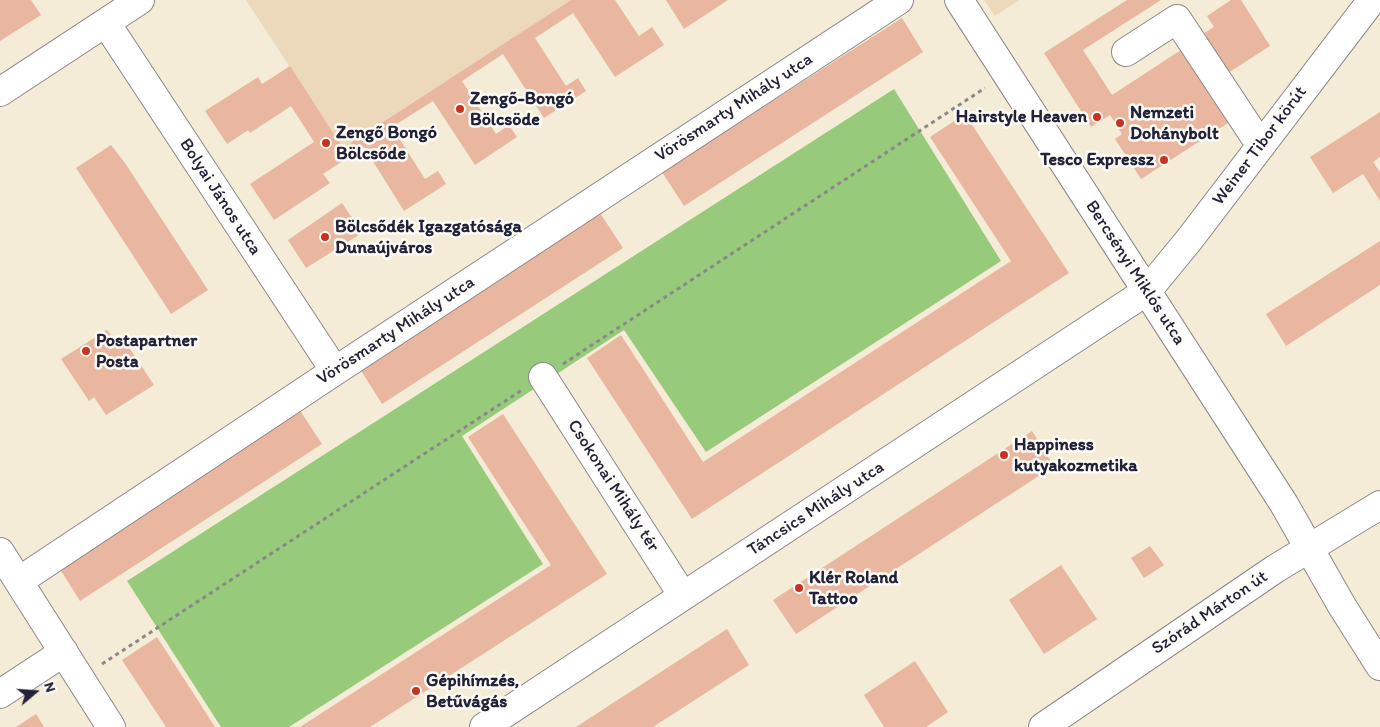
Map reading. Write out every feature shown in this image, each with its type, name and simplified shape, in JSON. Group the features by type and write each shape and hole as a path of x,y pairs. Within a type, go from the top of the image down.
{"street":[{"path":"0,92 140,0"},
{"name":"Vörösmarty Mihály utca","path":"19,581 899,0"},
{"name":"Bercsényi Miklós utca","path":"959,0 1284,504 1342,606 1380,666"},
{"name":"Weiner Tibor körút","path":"1147,291 1189,240 1372,0"},
{"path":"1126,52 1177,19 1261,146"},
{"name":"Bolyai János utca","path":"106,23 335,371"},
{"name":"Táncsics Mihály utca","path":"484,727 1147,291"},
{"name":"Csokonai Mihály tér","path":"544,377 683,596"},
{"name":"Szórád Márton út","path":"1043,727 1309,547 1380,505"},
{"path":"0,552 111,727"},
{"path":"0,694 64,652"}],"shaded area":[{"path":"246,0 571,0 343,148"},
{"path":"984,0 1019,0 995,16"}],"green space":[{"path":"894,89 1001,261 706,452 624,330 462,436 543,564 289,727 221,727 127,581"}],"building":[{"path":"0,0 31,0 41,15 0,41"},
{"name":"Zengő-Bongó Bölcsöde","path":"571,0 615,0 639,36 652,27 664,45 615,77 573,13 535,38 566,86 578,78 586,91 544,118 503,54 462,81 496,134 509,125 517,137 475,165 433,101 392,127 425,179 438,171 446,184 404,211 364,147 323,174 330,183 274,220 250,184 314,142 291,106 250,133 248,130 227,144 205,111 258,77 262,84 290,66 343,148"},
{"path":"666,0 728,0 684,29"},
{"path":"1127,0 1161,0 1083,50 1112,95 1181,50 1228,123 1141,179 1115,139 1122,134 1110,115 1091,127 1044,53"},
{"path":"1231,0 1241,0 1270,46 1228,73 1203,34 1214,27 1207,16"},
{"path":"902,18 923,52 684,206 662,172"},
{"path":"1380,112 1380,157 1373,162 1380,172 1380,201 1363,174 1333,193 1310,157"},
{"path":"965,114 1069,273 692,519 587,358 621,335 703,462 1011,261 930,137"},
{"path":"111,145 125,163 208,290 171,314 76,168"},
{"name":"Bölcsődék Igazgatósága Dunaújváros","path":"342,203 362,233 306,268 288,240"},
{"path":"600,213 623,248 382,404 360,369"},
{"path":"1380,241 1380,285 1286,346 1266,314"},
{"path":"107,330 120,347 126,343 154,385 106,415 94,397 89,401 61,359"},
{"path":"299,409 322,444 80,601 58,566"},
{"path":"503,414 607,574 370,727 300,727 551,565 468,437"},
{"path":"1032,431 1054,466 796,634 773,600"},
{"path":"1150,546 1164,565 1144,578 1131,558"},
{"path":"1061,565 1097,619 1044,654 1009,600"},
{"path":"727,629 749,665 653,727 576,727"},
{"path":"157,637 215,727 166,727 122,660"},
{"path":"915,661 948,712 926,727 884,727 864,695"},
{"path":"36,714 44,727 16,727"}],"place":[{"name":"Zengő-Bongó Bölcsöde","path":"460,109"},
{"name":"Hairstyle Heaven","path":"1097,117"},
{"name":"Nemzeti Dohánybolt","path":"1120,123"},
{"name":"Zengő Bongó Bölcsőde","path":"326,143"},
{"name":"Tesco Expressz","path":"1164,160"},
{"name":"Bölcsődék Igazgatósága Dunaújváros","path":"325,237"},
{"name":"Postapartner Posta","path":"86,351"},
{"name":"Happiness kutyakozmetika","path":"1004,455"},
{"name":"Klér Roland Tattoo","path":"799,588"},
{"name":"Gépihímzés, Betűvágás","path":"416,691"}]}
